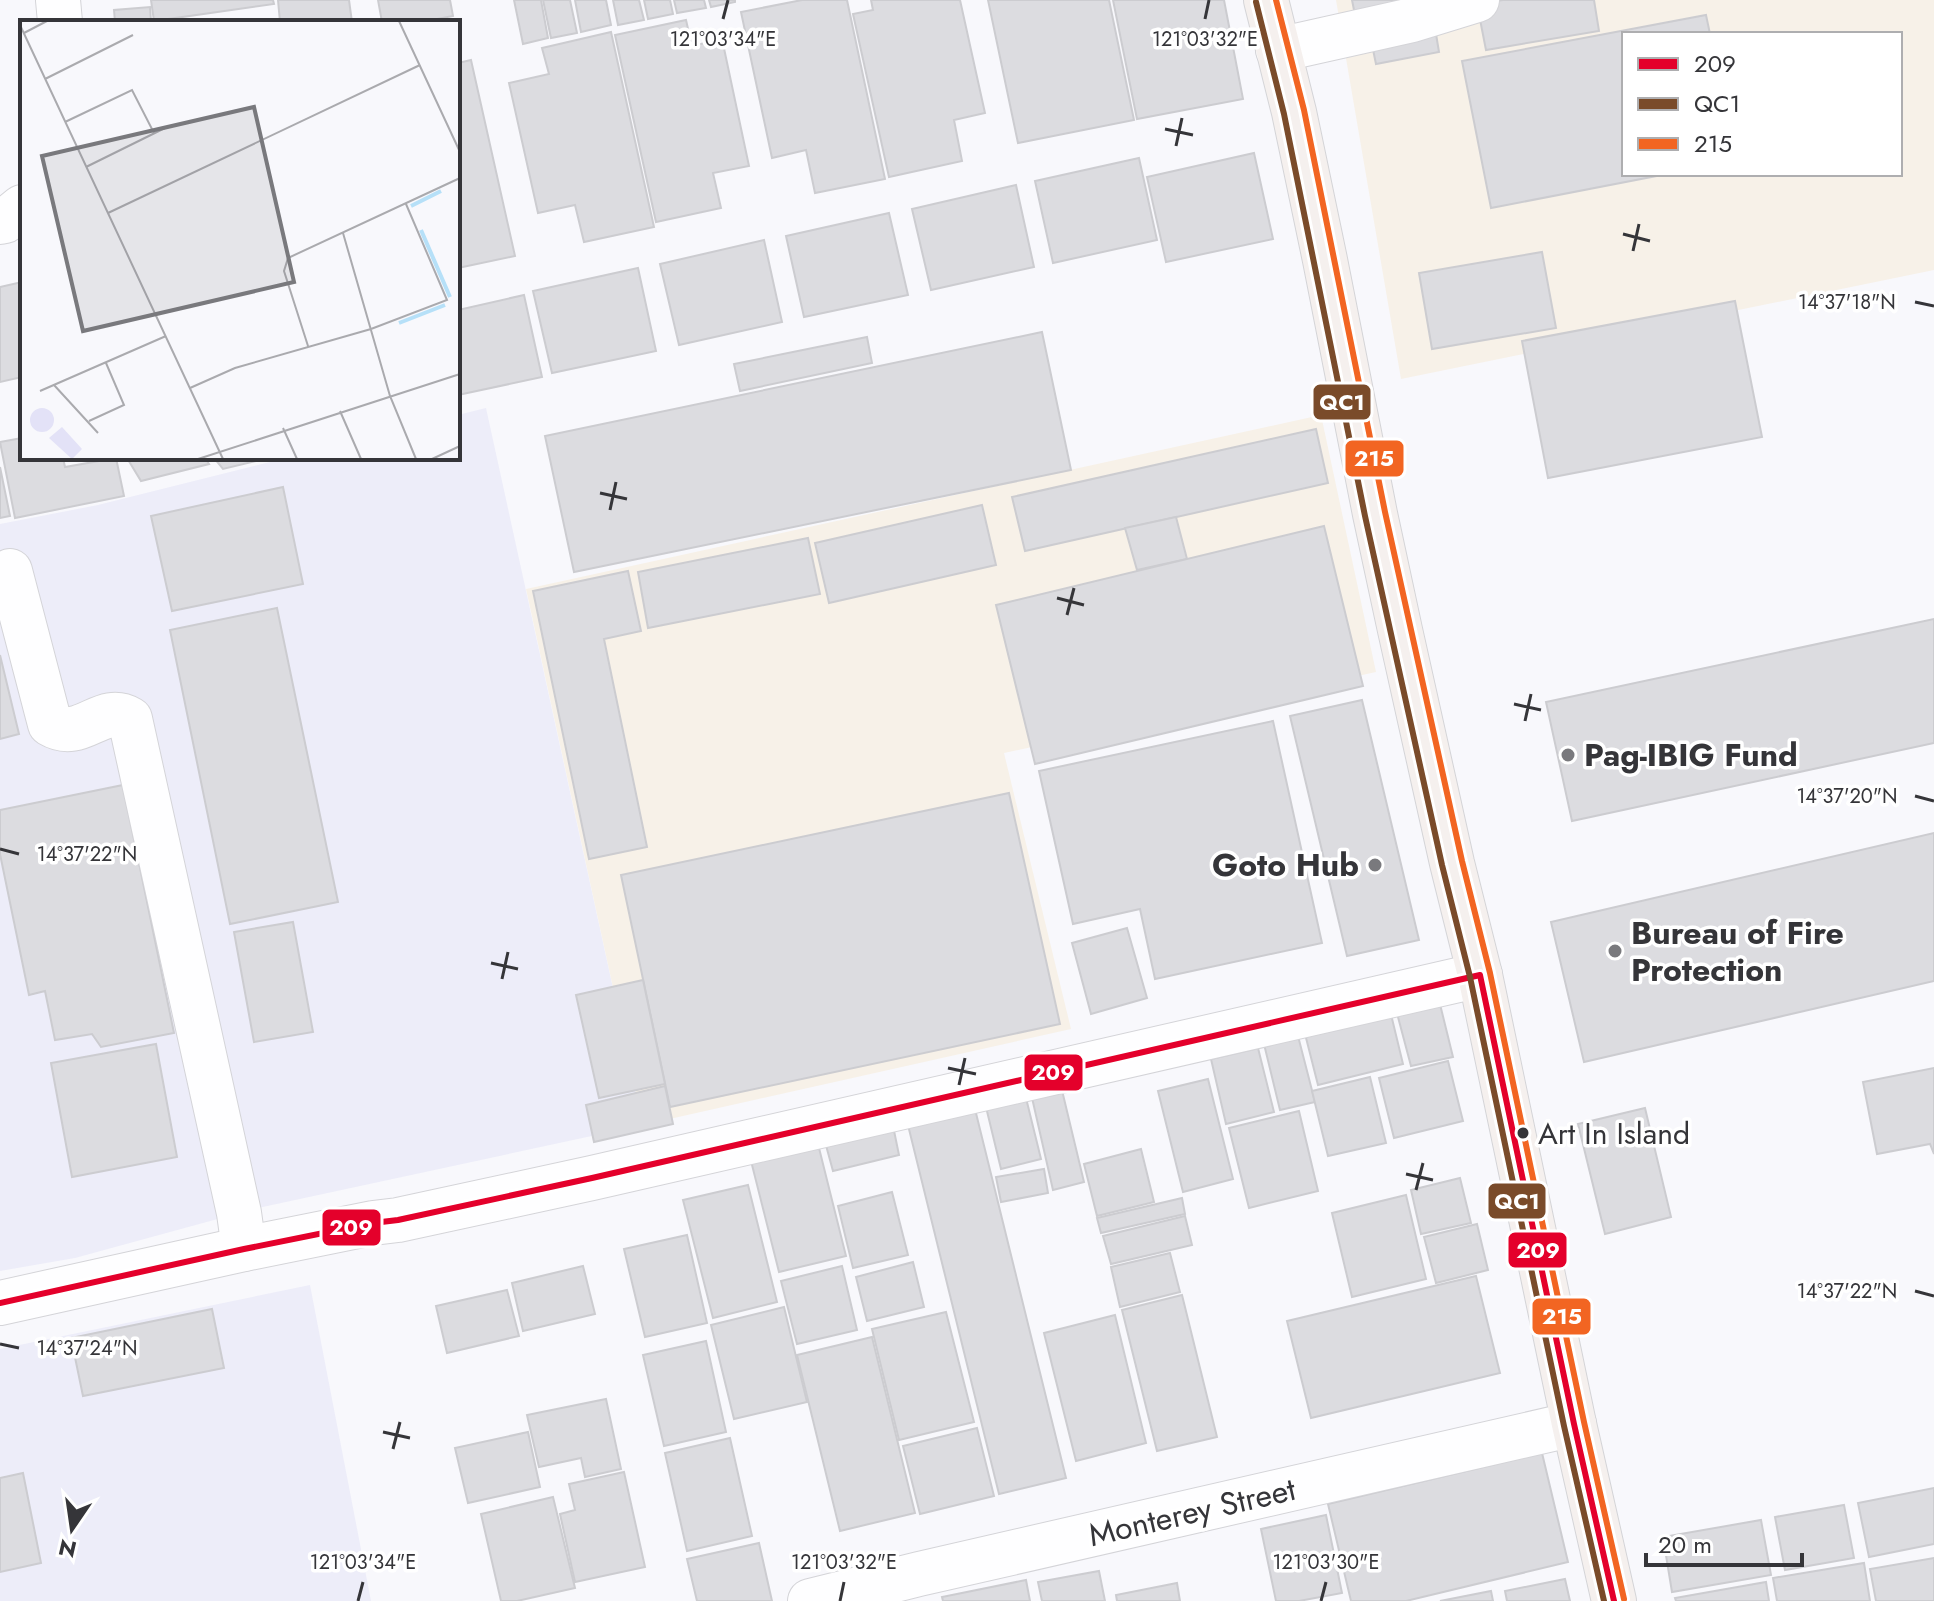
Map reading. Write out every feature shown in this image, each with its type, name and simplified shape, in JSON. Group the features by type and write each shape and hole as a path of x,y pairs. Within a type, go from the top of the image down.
{"main road":[{"path":"1266,0 1325,260 1394,601 1480,975 1614,1601"}],"street":[{"path":"58,0 60,20"},
{"path":"1278,50 1412,20 1477,0"},
{"path":"0,222 20,209"},
{"path":"10,571 50,724 59,730 71,730 112,714 130,719 239,1213 244,1249"},
{"path":"0,1303 244,1249 592,1178 1480,975"},
{"name":"Monterey Street","path":"810,1601 921,1588 1574,1424"}],"shaded area":[{"path":"1336,0 1934,0 1934,270 1401,379"},
{"path":"486,408 643,1125 258,1208 75,1258 0,1271 0,524 98,505 278,460 460,460 460,414"},
{"path":"1321,415 1376,672 1004,753 1071,1029 643,1125 526,589"},
{"path":"310,1285 371,1601 0,1601 0,1349"}],"building":[{"path":"151,0 273,0 274,4 161,20 154,20"},
{"path":"278,0 349,0 352,20 280,20"},
{"path":"378,0 450,0 453,16 432,20 382,20"},
{"path":"514,0 541,0 548,38 523,44"},
{"path":"543,0 570,0 577,33 551,38"},
{"path":"575,0 606,0 611,25 581,32"},
{"path":"613,0 639,0 644,20 618,25"},
{"path":"644,0 670,0 673,14 648,19"},
{"path":"674,0 704,0 706,8 677,13"},
{"path":"709,0 735,0 735,2 711,7"},
{"path":"802,0 847,0 885,179 815,193 806,150 772,158 741,12"},
{"path":"871,0 960,0 985,113 954,120 962,161 889,177 853,14 873,10"},
{"path":"988,0 1109,0 1134,120 1018,143"},
{"path":"1113,0 1224,0 1243,99 1137,119"},
{"path":"1352,0 1409,0 1357,25"},
{"path":"1503,0 1594,0 1599,31 1486,50 1477,4"},
{"path":"150,7 151,20 115,20 114,10"},
{"path":"1706,15 1710,32 1622,32 1622,176 1657,176 1491,208 1462,61"},
{"path":"686,20 692,46 722,39 749,166 713,173 721,208 656,222 615,35"},
{"path":"1434,22 1439,52 1376,64 1370,35"},
{"path":"611,32 654,227 584,242 575,205 538,213 509,83 549,74 542,48"},
{"path":"471,60 515,256 460,268 460,63"},
{"path":"1254,153 1273,239 1166,262 1147,177"},
{"path":"1139,158 1157,240 1053,263 1035,181"},
{"path":"1016,185 1034,267 931,290 912,209"},
{"path":"889,213 908,295 804,317 786,236"},
{"path":"764,240 782,322 679,345 660,264"},
{"path":"1542,252 1556,328 1432,349 1419,273"},
{"path":"638,268 656,351 552,373 533,291"},
{"path":"20,282 20,377 0,382 0,287"},
{"path":"524,295 542,377 460,395 460,310"},
{"path":"1735,301 1762,437 1548,478 1522,341"},
{"path":"1042,332 1071,470 574,572 545,436"},
{"path":"867,337 872,363 740,391 734,364"},
{"path":"1316,429 1328,483 1025,551 1012,497"},
{"path":"20,438 20,460 63,460 65,467 116,460 124,496 15,518 0,442"},
{"path":"128,460 206,460 209,464 141,481"},
{"path":"216,460 260,460 223,469"},
{"path":"0,467 10,516 0,518"},
{"path":"283,487 303,584 172,611 151,516"},
{"path":"982,505 996,565 829,603 815,543"},
{"path":"1176,517 1187,559 1137,570 1125,528"},
{"path":"1324,526 1363,686 1035,764 996,605"},
{"path":"808,538 820,594 648,628 638,572"},
{"path":"628,571 641,631 604,639 647,847 589,859 533,591"},
{"path":"277,608 338,902 230,924 170,630"},
{"path":"1934,619 1934,743 1572,821 1546,702"},
{"path":"0,655 19,734 0,739"},
{"path":"1362,700 1419,940 1347,956 1290,716"},
{"path":"1273,721 1322,943 1155,979 1140,909 1073,924 1039,771"},
{"path":"123,785 174,1033 101,1047 92,1034 55,1040 45,991 29,995 0,854 0,810"},
{"path":"1009,793 1060,1024 670,1107 621,875"},
{"path":"1934,833 1934,981 1584,1062 1551,922"},
{"path":"293,922 313,1032 254,1042 234,932"},
{"path":"1127,928 1147,998 1091,1014 1072,943"},
{"path":"643,980 665,1084 599,1098 576,995"},
{"path":"1437,992 1453,1057 1411,1066 1394,1002"},
{"path":"1388,1002 1403,1064 1318,1085 1302,1022"},
{"path":"1298,1036 1315,1102 1280,1110 1264,1044"},
{"path":"156,1044 177,1157 72,1177 51,1063"},
{"path":"1258,1048 1274,1112 1226,1124 1211,1059"},
{"path":"1448,1061 1463,1121 1394,1138 1379,1078"},
{"path":"1934,1068 1934,1154 1930,1144 1877,1154 1863,1082"},
{"path":"1370,1077 1386,1143 1328,1156 1312,1091"},
{"path":"1208,1079 1233,1179 1183,1192 1158,1091"},
{"path":"1060,1082 1084,1182 1053,1190 1030,1089"},
{"path":"665,1086 673,1124 594,1142 586,1105"},
{"path":"1026,1098 1041,1159 1001,1169 986,1107"},
{"path":"973,1101 1066,1478 999,1494 906,1117"},
{"path":"1645,1108 1671,1217 1605,1234 1578,1124"},
{"path":"1299,1111 1318,1191 1249,1208 1229,1128"},
{"path":"892,1121 899,1155 833,1171 824,1138"},
{"path":"814,1128 846,1256 779,1272 747,1145"},
{"path":"1141,1149 1154,1202 1097,1216 1084,1164"},
{"path":"1044,1169 1048,1193 1001,1202 996,1177"},
{"path":"1460,1178 1471,1223 1421,1234 1411,1190"},
{"path":"748,1185 777,1302 713,1318 683,1200"},
{"path":"892,1192 908,1255 853,1268 838,1206"},
{"path":"1406,1195 1426,1279 1352,1297 1332,1213"},
{"path":"1182,1198 1185,1214 1101,1233 1097,1218"},
{"path":"1185,1216 1192,1245 1111,1264 1103,1236"},
{"path":"1477,1224 1488,1270 1436,1283 1424,1237"},
{"path":"687,1235 707,1323 645,1337 624,1249"},
{"path":"1170,1253 1180,1292 1120,1307 1111,1267"},
{"path":"913,1262 924,1307 867,1321 856,1277"},
{"path":"583,1266 595,1314 523,1331 512,1283"},
{"path":"842,1266 857,1330 797,1344 781,1281"},
{"path":"1476,1276 1500,1373 1311,1418 1287,1321"},
{"path":"507,1290 519,1336 447,1353 436,1306"},
{"path":"1182,1295 1217,1437 1157,1451 1122,1310"},
{"path":"784,1307 807,1402 734,1419 711,1325"},
{"path":"212,1309 224,1368 83,1396 71,1338"},
{"path":"946,1312 974,1422 899,1440 872,1329"},
{"path":"1115,1315 1146,1443 1076,1461 1044,1333"},
{"path":"872,1337 915,1513 840,1531 797,1355"},
{"path":"706,1341 726,1432 664,1446 643,1355"},
{"path":"606,1399 621,1469 585,1477 581,1458 539,1467 527,1415"},
{"path":"977,1428 994,1496 920,1514 903,1446"},
{"path":"528,1432 540,1487 468,1503 455,1448"},
{"path":"730,1438 752,1536 687,1551 665,1453"},
{"path":"1542,1453 1568,1562 1406,1601 1351,1601 1328,1504"},
{"path":"624,1472 645,1567 575,1582 560,1514 575,1510 569,1484"},
{"path":"23,1473 41,1563 0,1572 0,1478"},
{"path":"1934,1488 1934,1544 1869,1557 1858,1503"},
{"path":"553,1497 575,1588 517,1601 501,1601 481,1514"},
{"path":"1844,1505 1854,1558 1785,1570 1775,1517"},
{"path":"1326,1515 1342,1593 1299,1601 1276,1601 1261,1529"},
{"path":"1761,1520 1771,1575 1672,1592 1663,1537"},
{"path":"759,1543 772,1601 697,1601 687,1559"},
{"path":"1934,1558 1934,1601 1876,1601 1870,1569"},
{"path":"1864,1563 1870,1601 1777,1601 1773,1578"},
{"path":"1099,1571 1105,1601 1042,1601 1038,1582"},
{"path":"1565,1579 1570,1601 1507,1601 1505,1591"},
{"path":"1026,1580 1030,1601 943,1601 942,1597"},
{"path":"1766,1582 1769,1601 1676,1601 1675,1598"},
{"path":"1177,1583 1180,1601 1117,1601 1116,1595"},
{"path":"1491,1591 1493,1601 1440,1601"}],"transit line":[{"name":"215","path":"1276,0 1304,110 1385,512 1462,861 1490,973 1624,1599"},
{"name":"QC1","path":"1256,2 1284,114 1365,516 1442,865 1470,977 1604,1601"},
{"name":"209","path":"0,1303 244,1249 592,1178 1480,975 1614,1601"}],"place":[{"name":"Pag-IBIG Fund","path":"1568,755"},
{"name":"Goto Hub","path":"1375,865"},
{"name":"Bureau of Fire Protection","path":"1615,951"},
{"name":"Art In Island","path":"1523,1133"}]}
